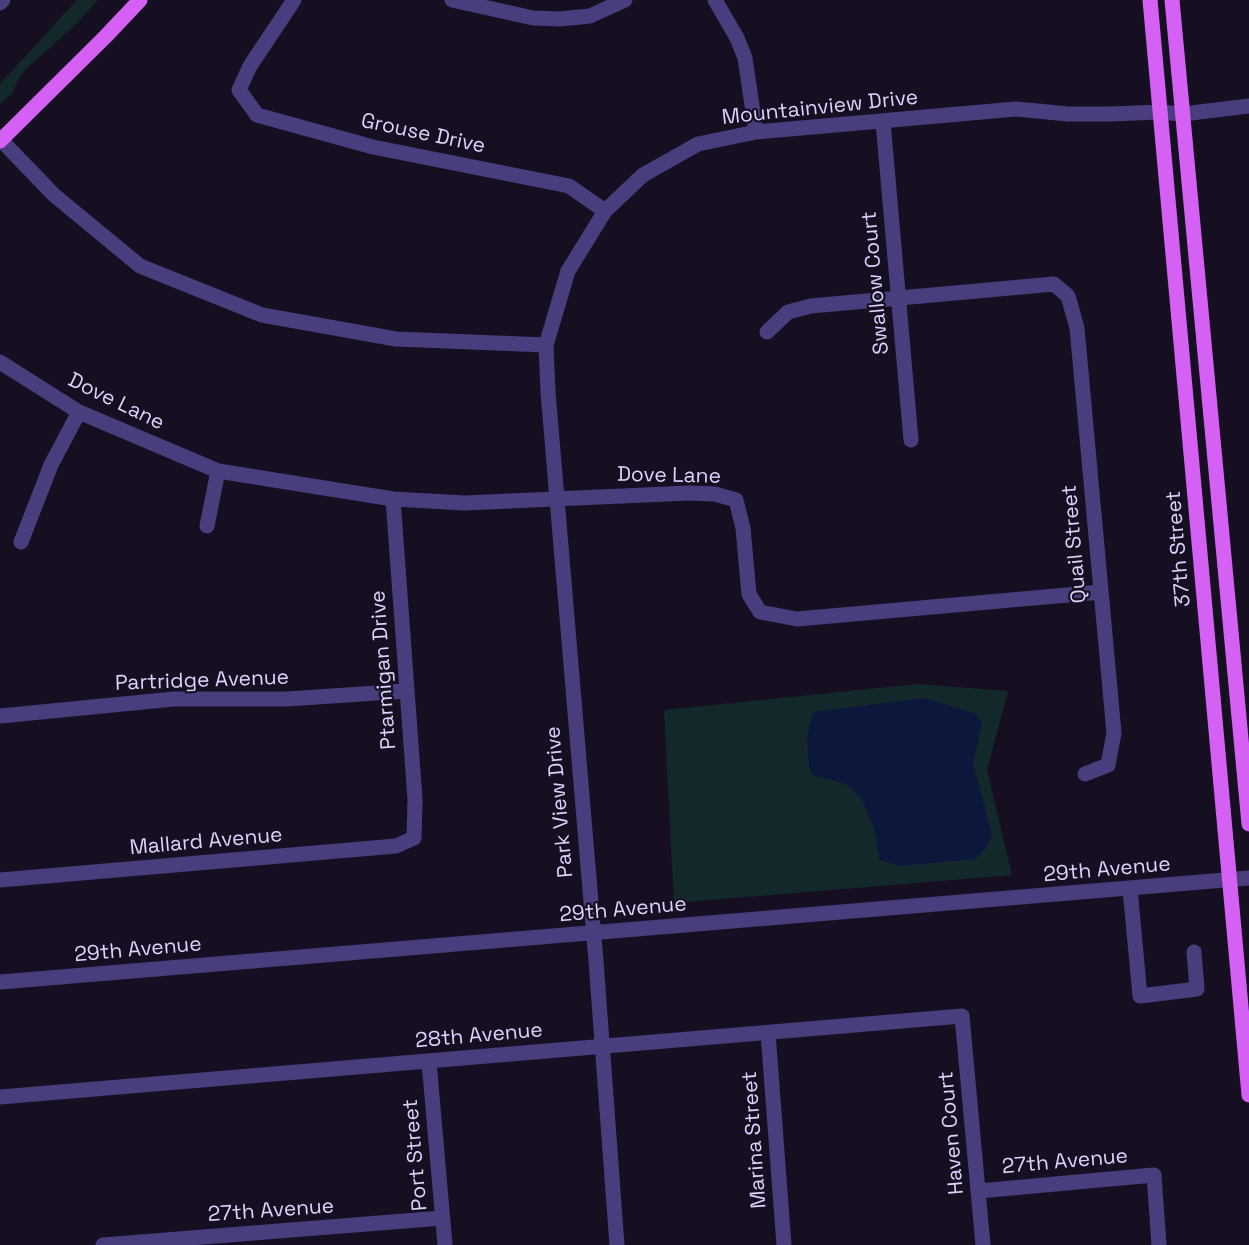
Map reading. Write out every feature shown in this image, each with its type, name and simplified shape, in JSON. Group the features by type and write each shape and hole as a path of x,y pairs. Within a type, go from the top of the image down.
{"main road":[{"path":"0,140 108,35 140,0"},
{"name":"37th Street","path":"1150,0 1249,1095"},
{"name":"37th Street","path":"1172,0 1249,824"}],"street":[{"name":"Grouse Drive","path":"294,0 250,66 239,90 257,115 373,147 569,186 605,211"},
{"path":"452,0 533,18 559,19 590,16 625,0"},
{"path":"716,0 745,58 756,132"},
{"name":"Mountainview Drive","path":"556,498 546,345 568,271 605,211 643,175 698,144 756,132 1016,109 1068,114 1160,112 1183,114 1249,106"},
{"name":"Swallow Court","path":"883,122 911,440"},
{"path":"0,140 54,195 140,266 262,315 396,339 546,345"},
{"name":"Quail Street","path":"898,298 1054,284 1068,296 1077,328 1114,733 1108,765 1085,774"},
{"path":"767,333 788,312 811,306 898,298"},
{"name":"Dove Lane","path":"0,362 79,412 218,471 393,499 465,503 529,502 556,498 689,493 715,494 736,500 743,528 748,594 760,612 797,619 1101,592"},
{"path":"21,542 51,465 79,412"},
{"path":"207,526 218,471"},
{"name":"Park View Drive","path":"556,498 593,933 616,1245"},
{"name":"Ptarmigan Drive","path":"393,499 415,799 414,838"},
{"name":"Partridge Avenue","path":"0,716 174,699 287,699 406,691"},
{"name":"Mallard Avenue","path":"0,880 396,846 414,838"},
{"name":"29th Avenue","path":"0,982 1249,878"},
{"path":"1130,889 1140,996 1197,989 1194,952"},
{"name":"28th Avenue","path":"0,1097 962,1016"},
{"name":"Haven Court","path":"962,1016 983,1245"},
{"name":"Marina Street","path":"768,1033 784,1245"},
{"name":"Port Street","path":"429,1062 445,1245"},
{"name":"27th Avenue","path":"979,1191 1154,1175 1159,1245"},
{"name":"27th Avenue","path":"103,1245 289,1238 442,1218"}],"green space":[{"path":"77,0 98,0 74,26 26,69 18,79 13,92 0,104 0,84"},
{"path":"918,684 1008,691 987,770 1012,875 674,903 664,710"}],"water":[{"path":"925,698 976,714 982,723 973,764 992,834 987,847 975,859 900,866 880,860 874,828 861,798 846,784 813,775 809,767 807,739 813,712"}]}
